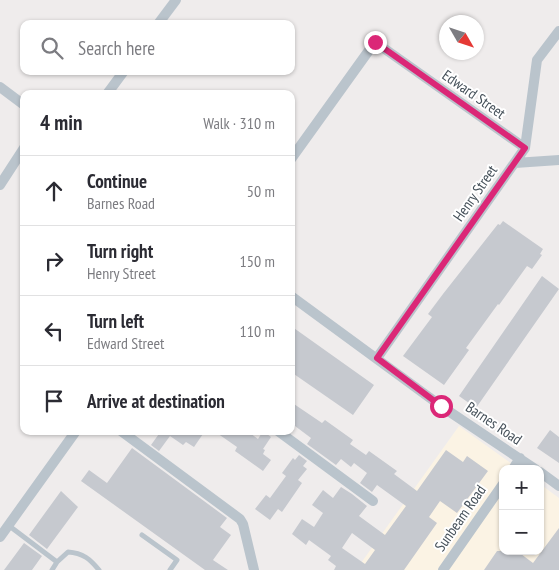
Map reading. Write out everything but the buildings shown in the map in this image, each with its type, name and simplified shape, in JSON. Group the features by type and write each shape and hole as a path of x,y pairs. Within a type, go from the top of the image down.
{"street":[{"path":"161,20 176,0"},
{"name":"Henry Street","path":"377,358 525,148 537,60 559,31"},
{"name":"Edward Street","path":"295,153 375,42 525,148"},
{"path":"110,90 121,75"},
{"path":"0,87 20,101"},
{"path":"0,185 20,154"},
{"path":"514,163 559,160"},
{"name":"Barnes Road","path":"295,299 441,406 530,465"},
{"path":"0,537 73,435"},
{"path":"126,435 240,519 243,524 254,570"},
{"path":"283,435 373,501"},
{"path":"516,465 520,458"},
{"path":"544,475 559,486"},
{"name":"Sunbeam Road","path":"443,570 499,490"}],"lane":[{"path":"8,525 57,562"},
{"path":"142,535 177,560 170,570"},
{"path":"52,570 57,562 68,552 78,552 89,558 99,570"}],"shaded area":[{"path":"459,426 513,465 499,465 499,555 544,555 544,487 559,498 559,570 356,570"}],"route":[{"path":"375,42 525,148 377,358 441,406"}]}
